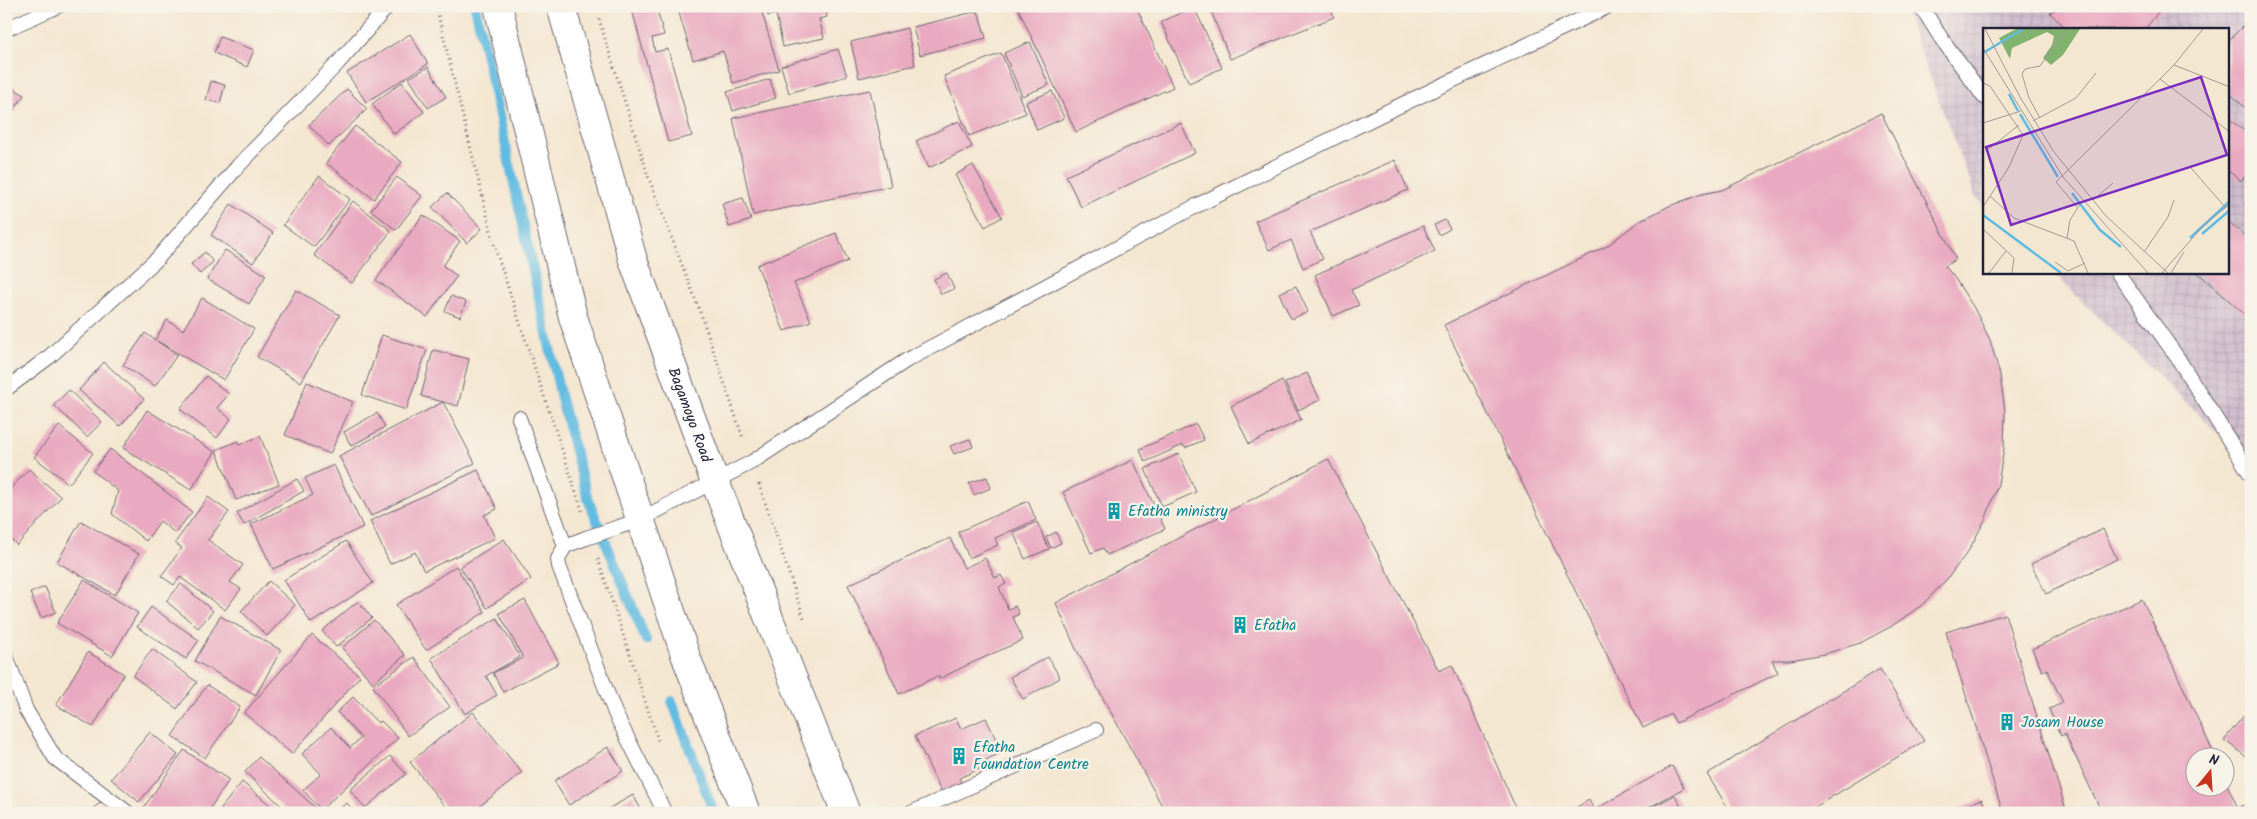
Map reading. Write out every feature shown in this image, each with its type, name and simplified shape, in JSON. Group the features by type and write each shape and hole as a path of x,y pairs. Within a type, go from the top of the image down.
{"highway":[{"path":"498,6 573,317 627,524 686,658 742,811"},
{"name":"Bagamoyo Road","path":"561,6 633,260 715,482 846,813"}],"lane":[{"path":"6,29 58,6"},
{"path":"6,389 49,357 157,259 238,165 338,63 388,6"},
{"path":"665,813 615,713 559,566 558,559 565,546 627,524 715,482 752,462 907,360 1196,206 1345,132 1609,6"},
{"path":"1921,6 1941,38 1983,96"},
{"path":"2118,274 2177,357 2251,475"},
{"path":"519,418 565,546"},
{"path":"6,656 26,710 55,758 128,813"},
{"path":"911,813 1096,730"}],"path":[{"path":"436,6 495,248 585,521"},
{"path":"598,16 648,176 702,317 808,628"},
{"path":"598,558 660,747"}],"shaded area":[{"path":"1903,6 2251,6 2251,470 2225,440 2054,274 2230,274 2230,28 1983,28 1983,205 1976,198"}],"building":[{"path":"631,6 656,6 664,35 652,38 655,52 668,49 692,136 668,142"},
{"path":"677,6 760,6 779,70 733,83 723,51 693,60"},
{"path":"766,6 825,6 827,17 819,19 824,38 783,47 776,14 768,16"},
{"path":"1017,6 1136,6 1173,87 1076,132"},
{"path":"1209,6 1330,6 1334,17 1230,59"},
{"path":"2061,6 2163,6 2146,28 2066,28 2050,13"},
{"path":"1194,7 1222,68 1189,83 1161,22"},
{"path":"978,11 986,38 920,55 913,27"},
{"path":"2246,23 2251,27 2251,113 2230,94 2230,39"},
{"path":"907,28 915,65 859,78 851,42"},
{"path":"410,34 428,64 366,102 347,73"},
{"path":"220,37 254,50 247,67 214,53"},
{"path":"1030,42 1049,85 1022,96 1004,53"},
{"path":"838,49 847,76 789,93 781,66"},
{"path":"1001,53 1026,113 969,136 944,76"},
{"path":"428,67 446,97 428,108 409,78"},
{"path":"770,79 776,98 733,111 727,92"},
{"path":"211,81 225,85 220,103 206,100"},
{"path":"402,82 424,112 394,134 372,104"},
{"path":"6,83 24,95 6,122"},
{"path":"347,89 367,109 329,146 309,125"},
{"path":"870,90 891,186 753,215 733,118"},
{"path":"1052,91 1064,118 1037,130 1026,102"},
{"path":"1881,113 1956,259 1945,266 1974,308 1990,340 2000,375 2005,411 2004,448 1998,484 1986,518 1969,550 1947,579 1922,605 1892,626 1860,643 1825,654 1790,660 1772,660 1778,673 1676,723 1671,714 1643,728 1444,325 1607,246 1638,222 1669,206 1702,194 1722,190"},
{"path":"2230,120 2251,136 2251,169 2241,181 2230,173"},
{"path":"959,121 972,147 929,168 916,141"},
{"path":"1181,123 1195,153 1081,207 1066,176"},
{"path":"355,126 402,162 374,199 326,163"},
{"path":"1395,160 1408,190 1310,232 1323,259 1303,268 1291,240 1269,250 1255,221"},
{"path":"973,165 1002,217 985,227 955,175"},
{"path":"319,176 350,199 314,247 283,225"},
{"path":"397,177 422,196 396,230 371,210"},
{"path":"447,193 482,229 467,243 432,207"},
{"path":"743,198 751,220 729,227 722,204"},
{"path":"353,201 391,231 352,283 314,255"},
{"path":"231,204 273,233 253,263 211,235"},
{"path":"423,215 460,241 443,266 457,276 427,317 376,280"},
{"path":"1445,220 1450,229 1439,235 1434,225"},
{"path":"2230,223 2251,241 2251,320 2199,274 2230,274"},
{"path":"1423,226 1435,251 1351,290 1359,305 1333,316 1315,275"},
{"path":"836,233 848,261 794,283 811,321 784,331 757,265"},
{"path":"225,250 266,275 249,304 207,279"},
{"path":"205,252 213,262 200,274 191,264"},
{"path":"947,273 954,289 941,294 934,279"},
{"path":"1296,286 1308,312 1291,319 1279,293"},
{"path":"296,290 340,315 301,382 257,357"},
{"path":"451,296 466,302 460,317 445,311"},
{"path":"202,298 254,329 224,380 157,341 177,355 155,386 123,365 145,333 155,340 167,320 183,330"},
{"path":"382,335 427,350 406,410 362,395"},
{"path":"433,350 469,359 458,406 421,396"},
{"path":"104,362 144,399 120,426 79,390"},
{"path":"1307,373 1320,400 1298,410 1285,383"},
{"path":"206,376 229,394 217,408 231,419 217,438 180,409"},
{"path":"1282,381 1301,420 1249,444 1231,406"},
{"path":"307,382 353,402 330,454 285,435"},
{"path":"69,390 102,422 87,437 54,405"},
{"path":"443,402 475,463 371,516 339,456"},
{"path":"147,410 215,452 191,490 123,448"},
{"path":"377,413 385,427 351,446 344,432"},
{"path":"1196,424 1204,440 1185,448 1183,445 1145,462 1140,449"},
{"path":"59,426 93,453 69,484 34,457"},
{"path":"260,436 279,484 236,500 216,450 238,441 239,445"},
{"path":"970,439 973,447 954,454 950,446"},
{"path":"110,449 192,512 175,533 160,521 146,541 112,514 118,491 93,471"},
{"name":"Efatha ministry","path":"1179,454 1196,492 1162,507 1145,469"},
{"name":"Efatha","path":"1328,459 1439,671 1452,665 1518,813 1166,813 1075,647 1056,603"},
{"name":"Efatha ministry","path":"1133,460 1165,529 1107,555 1103,548 1091,553 1063,492"},
{"path":"334,465 363,527 273,569 251,524 313,495 305,478"},
{"path":"29,469 61,497 17,545 6,534 6,493"},
{"path":"478,470 497,509 484,515 495,538 424,571 415,552 390,564 370,521"},
{"path":"987,477 991,488 974,495 969,483"},
{"path":"297,479 304,491 244,525 237,513"},
{"path":"208,497 229,512 208,540 243,565 230,582 241,589 225,610 180,577 174,585 161,576 182,548 175,543"},
{"path":"1028,501 1036,520 995,538 998,545 969,558 958,532"},
{"path":"81,521 139,554 115,595 57,562"},
{"path":"1037,522 1049,549 1025,559 1013,532"},
{"path":"2103,529 2117,559 2046,594 2031,564"},
{"path":"1056,532 1061,543 1051,548 1046,537"},
{"path":"950,538 964,568 985,558 995,578 1001,575 1006,584 999,587 1008,609 1015,606 1019,614 1013,617 1023,640 939,679 938,676 899,694 848,585"},
{"path":"504,539 531,579 487,608 460,567"},
{"path":"346,541 373,583 311,623 284,580"},
{"path":"456,566 485,612 426,650 396,605"},
{"path":"84,580 138,613 112,656 57,623"},
{"path":"269,581 295,605 267,636 241,611"},
{"path":"181,584 213,611 198,628 166,601"},
{"path":"45,587 56,612 41,618 30,593"},
{"path":"2142,599 2210,746 2184,746 2184,796 2232,796 2238,808 2251,802 2251,813 2102,813 2065,734 2061,736 2049,709 2063,703 2047,669 2042,671 2032,649"},
{"path":"525,600 559,663 503,692 493,673 523,658 499,613"},
{"path":"358,601 372,618 336,647 322,631"},
{"path":"151,607 199,640 186,659 137,627"},
{"name":"Josam House","path":"2005,614 2067,813 2003,813 1946,632"},
{"path":"220,616 281,650 256,695 195,661"},
{"path":"497,618 520,657 486,676 497,695 465,714 431,658"},
{"path":"374,620 405,655 373,683 342,648"},
{"path":"312,635 360,676 292,754 244,713"},
{"path":"152,649 197,682 177,709 133,676"},
{"path":"88,652 124,674 93,727 56,705"},
{"path":"414,657 450,707 408,736 373,686"},
{"path":"1048,657 1060,678 1023,699 1010,677"},
{"path":"1880,669 1924,741 1805,813 1731,813 1707,774"},
{"path":"207,685 240,707 205,758 172,736"},
{"path":"353,697 378,723 381,721 398,738 321,810 303,790 321,774 302,754 331,727 350,748 361,738 337,712"},
{"path":"2251,707 2251,760 2224,740"},
{"path":"473,712 522,773 471,813 450,813 410,762"},
{"name":"Efatha Foundation Centre","path":"956,718 961,729 986,718 1002,752 986,760 988,765 959,778 963,786 943,796 915,736"},
{"path":"150,732 178,755 139,802 111,779"},
{"path":"608,747 623,771 569,805 554,781"},
{"path":"184,750 229,780 207,813 152,813 144,807"},
{"path":"390,756 406,774 365,808 350,790"},
{"path":"259,757 317,809 313,813 289,813 245,772"},
{"path":"1672,766 1684,788 1639,813 1567,813 1589,800 1594,810"},
{"path":"242,782 275,809 272,813 217,813"},
{"path":"633,795 643,813 601,813"},
{"path":"1675,795 1684,813 1641,813"},
{"path":"1982,799 1987,813 1947,813"},
{"path":"104,800 114,813 87,813"},
{"path":"347,803 355,813 333,813"}],"waterway":[{"path":"475,6 562,403 588,499 646,640"},
{"path":"672,701 714,813"}],"place":[{"name":"Efatha ministry","path":"1114,511"},
{"name":"Efatha","path":"1240,625"},
{"name":"Josam House","path":"2007,722"},
{"name":"Efatha Foundation Centre","path":"959,756"}]}
